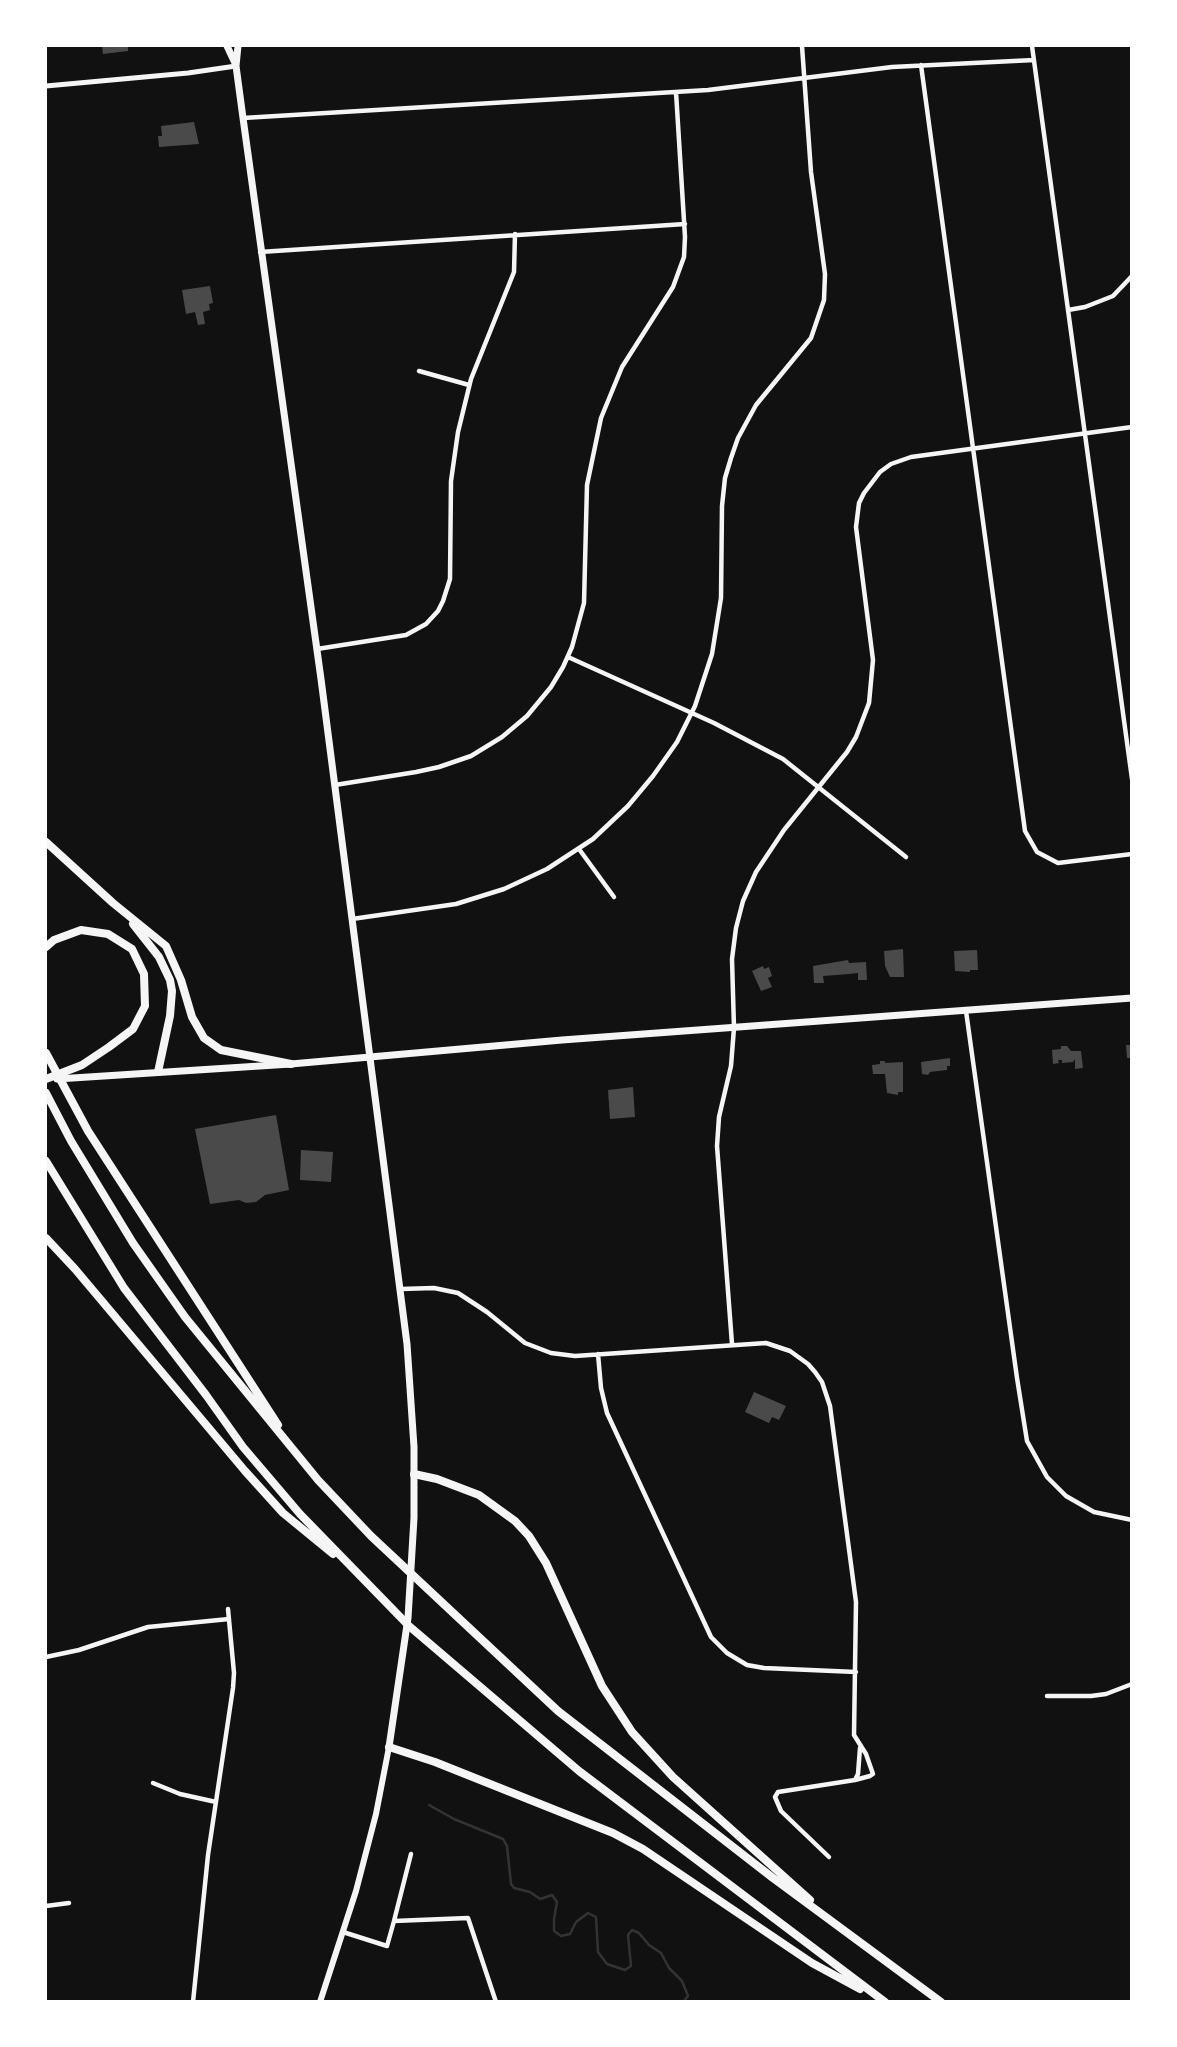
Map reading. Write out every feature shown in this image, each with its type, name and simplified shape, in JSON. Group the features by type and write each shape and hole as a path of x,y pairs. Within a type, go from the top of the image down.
{"highway":[{"path":"46,842 166,946 181,980 192,1017 204,1038 220,1050 291,1064"},
{"path":"122,910 159,957 170,980 172,1003 158,1072"},
{"path":"46,947 54,940 80,930 108,934 132,949 144,974 145,1006 133,1029 82,1065 46,1079"},
{"path":"46,1053 88,1131 291,1445"},
{"path":"46,1093 71,1141 133,1243 185,1317 318,1480 371,1536 558,1711 629,1769 938,1999"},
{"path":"46,1161 124,1288 243,1447 300,1514 409,1626 579,1771 884,2001"},
{"path":"46,1238 244,1471 283,1513 365,1581"},
{"path":"414,1474 437,1479 479,1495 515,1521 529,1536 546,1563 602,1686 632,1732 673,1777 840,1928"},
{"path":"389,1747 435,1762 613,1833 643,1849 812,1963 884,2001"}],"main road":[{"path":"227,46 236,66"},
{"path":"238,46 236,66 260,252 316,649 400,1289 409,1367 414,1474 412,1553 400,1681 389,1747 376,1814 343,1932 320,2001"},
{"path":"46,1079 291,1064 1132,998"}],"street":[{"path":"351,919 437,908 481,897 527,879 579,849 615,819 644,789 668,756 691,713 705,678 718,624 721,598 722,506 725,478 731,458 738,438 756,405 811,338 824,300 825,274 811,172 802,46"},
{"path":"1032,46 1132,779"},
{"path":"243,118 740,88 921,65 1034,60"},
{"path":"921,65 1027,839 1043,857 1058,863 1132,855"},
{"path":"46,86 188,74 236,66"},
{"path":"334,785 439,767 485,748 527,716 551,687 568,657 584,603 585,512 594,440 608,397 622,367 673,287 680,273 685,250 676,92"},
{"path":"260,252 684,224"},
{"path":"316,649 406,635 426,624 438,611 450,579 451,481 456,442 469,385 514,272 515,234"},
{"path":"1068,310 1085,307 1113,296 1132,276"},
{"path":"419,371 469,385"},
{"path":"732,1344 717,1146 719,1117 731,1066 734,1028 732,959 736,928 743,901 766,855 847,752 856,737 872,690 871,636 857,535 857,514 863,493 880,471 900,459 1132,427"},
{"path":"568,657 691,713 783,759 906,856"},
{"path":"579,849 614,897"},
{"path":"966,1011 1027,1441 1043,1472 1066,1496 1094,1512 1132,1520"},
{"path":"400,1289 434,1288 458,1293 480,1306 525,1343 562,1355 766,1343 790,1350 815,1372 827,1395 856,1602 853,1735 866,1754 873,1774 855,1780 778,1792 775,1797 782,1811 829,1857"},
{"path":"598,1354 601,1388 607,1413 711,1637 740,1662 756,1667 856,1672"},
{"path":"193,2001 216,1802 233,1688 228,1609"},
{"path":"46,1657 148,1627 229,1619"},
{"path":"1048,1696 1107,1694 1132,1684"},
{"path":"855,1780 860,1747"},
{"path":"153,1783 180,1794 216,1802"},
{"path":"343,1932 387,1947 411,1854"},
{"path":"46,1906 69,1903"},
{"path":"394,1921 468,1919 496,2001"}],"building":[{"path":"102,46 128,46 128,51 103,54"},
{"path":"194,122 199,144 159,147 161,126"},
{"path":"210,286 213,303 209,304 210,310 203,312 205,324 198,325 195,312 186,314 182,290"},
{"path":"903,949 904,977 890,977 885,966 884,951"},
{"path":"977,950 978,970 955,971 954,951"},
{"path":"848,960 849,963 866,962 867,980 858,980 858,973 823,976 824,983 814,983 813,966"},
{"path":"763,966 764,969 769,967 772,976 768,978 772,987 761,991 752,971"},
{"path":"1126,1045 1132,1045 1132,1058 1127,1058"},
{"path":"1061,1046 1067,1046 1071,1051 1081,1051 1083,1068 1075,1069 1075,1059 1073,1062 1062,1063 1062,1060 1058,1060 1059,1063 1053,1064 1052,1050 1061,1049"},
{"path":"950,1058 947,1070 922,1074 921,1062"},
{"path":"880,1061 903,1062 903,1092 898,1092 898,1095 887,1093 885,1074 873,1074 872,1065 880,1064"},
{"path":"633,1087 635,1117 610,1119 608,1090"},
{"path":"276,1115 289,1190 265,1195 256,1202 246,1203 239,1200 210,1204 195,1129"},
{"path":"301,1150 333,1152 331,1182 300,1180"},
{"path":"754,1392 786,1406 779,1420 772,1417 769,1423 745,1412"}],"waterway":[{"path":"429,1805 454,1819 503,1839 507,1846 511,1884 514,1888 530,1892 540,1899 552,1895 557,1902 554,1931 561,1936 570,1934 576,1922 588,1913 596,1917 598,1952 607,1964 625,1970 631,1966 628,1935 632,1930 639,1933 649,1945 661,1953 669,1968 682,1981 688,1996 683,2002"}]}
